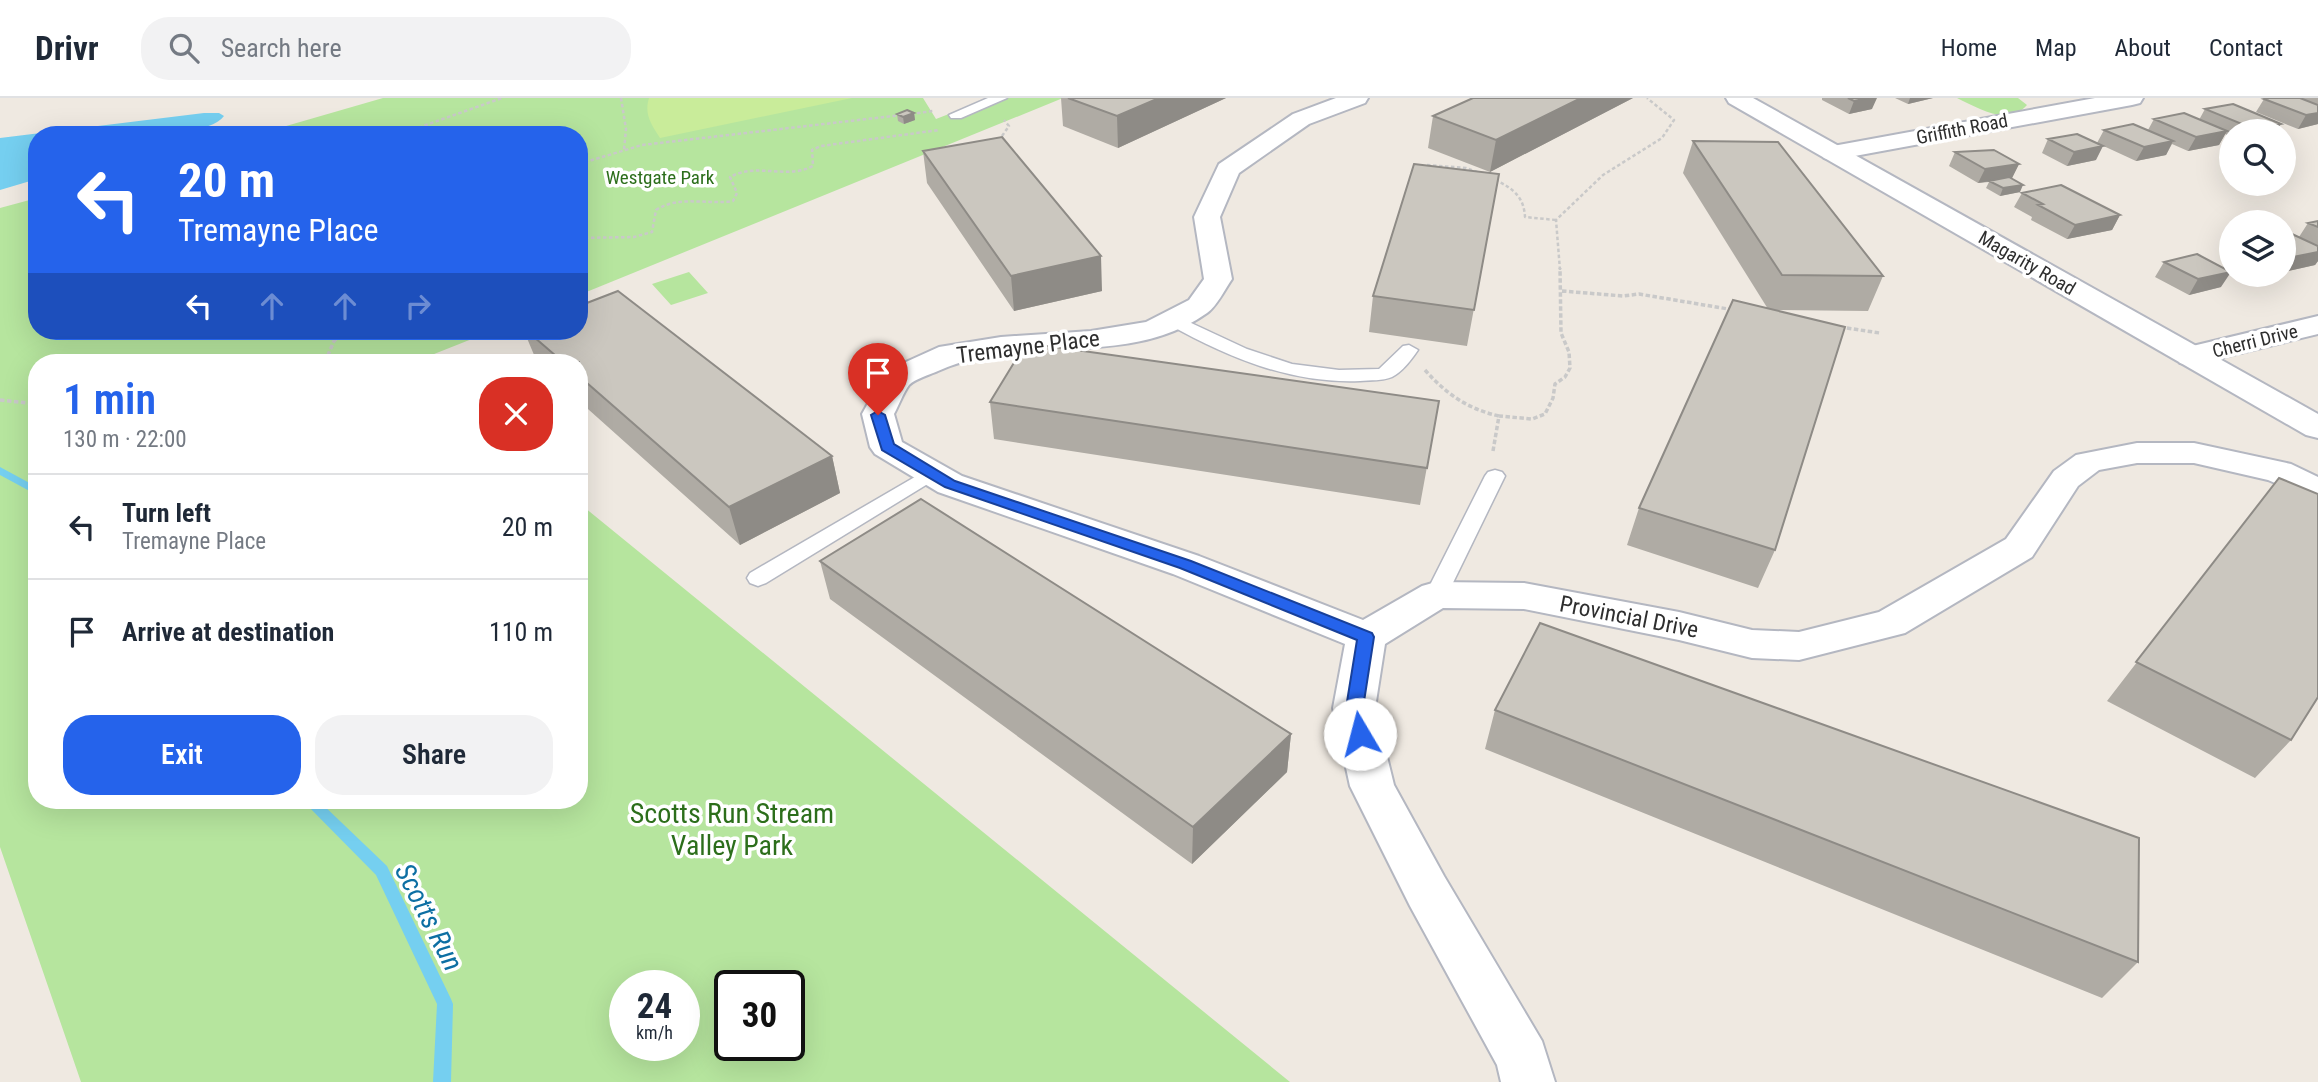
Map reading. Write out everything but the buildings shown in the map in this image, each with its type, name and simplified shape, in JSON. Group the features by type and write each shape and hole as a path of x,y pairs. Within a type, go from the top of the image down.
{"street":[{"name":"Tremayne Place","path":"1357,98 1301,119 1228,169 1207,217 1218,279 1199,306 1154,330 1091,340 1001,346 950,354 897,378 878,415 887,447 950,484 1186,565 1366,637"},
{"name":"Magarity Road","path":"1737,98 2318,428"},
{"name":"Griffith Road","path":"1833,153 2132,98"},
{"name":"Cherri Drive","path":"2191,356 2318,325"},
{"name":"Provincial Drive","path":"1436,595 1524,596 1679,626 1752,644 1799,646 1891,623 2019,548 2066,479 2088,462 2137,453 2194,453 2279,472 2318,490"},
{"path":"1436,595 1366,637 1354,708 1372,786 1427,891 1522,1059 1528,1082"}],"lane":[{"path":"961,117 1000,98"},
{"path":"1174,320 1206,339 1245,355 1311,372 1350,377 1385,373 1409,350"},
{"path":"758,578 932,473"},
{"path":"1436,595 1495,476"}],"path":[{"path":"423,126 502,98"},
{"path":"621,98 626,129 624,150"},
{"path":"1427,165 1466,167 1518,194 1525,204 1525,217 1556,220 1602,176 1644,151 1670,131 1674,120 1647,98"},
{"path":"588,161 642,145 948,108 961,117 947,129 821,146 812,150 813,166 806,171 783,174 751,170 736,172 730,177 737,193 733,201 720,205 677,201 663,204 656,210 652,232 642,237 628,239 588,236"},
{"path":"1409,350 1442,390 1460,404 1499,416 1530,420 1545,415 1552,406 1555,384 1565,377 1570,368 1569,352 1561,332 1562,291 1556,220"},
{"path":"1562,291 1639,295 1744,311"},
{"path":"1839,327 1880,333"},
{"path":"0,400 28,403"},
{"path":"1495,476 1491,459 1499,416"}],"green space":[{"name":"Westgate Park","path":"383,98 923,98 936,119 990,98 1063,98 588,291 588,126 286,126"},
{"path":"649,98 852,98 660,138 648,114"},
{"path":"1957,98 2018,98 2027,105 2011,115 2002,115 1993,114"},
{"name":"Scotts Run Stream Valley Park","path":"28,200 28,340 469,340 434,354 28,354 28,809 588,809 588,510 1290,1082 81,1082 0,847 0,208"},
{"path":"689,272 708,293 671,305 652,284"}],"water":[{"path":"204,113 219,113 224,116 208,126 98,126"},
{"path":"28,135 28,182 0,190 0,138"}],"waterway":[{"name":"Scotts Run","path":"0,470 28,487"},
{"name":"Scotts Run","path":"318,809 382,871 445,1004 442,1082"}],"route":[{"path":"878,415 887,447 950,484 1186,565 1366,637 1354,708 1360,734"}]}
